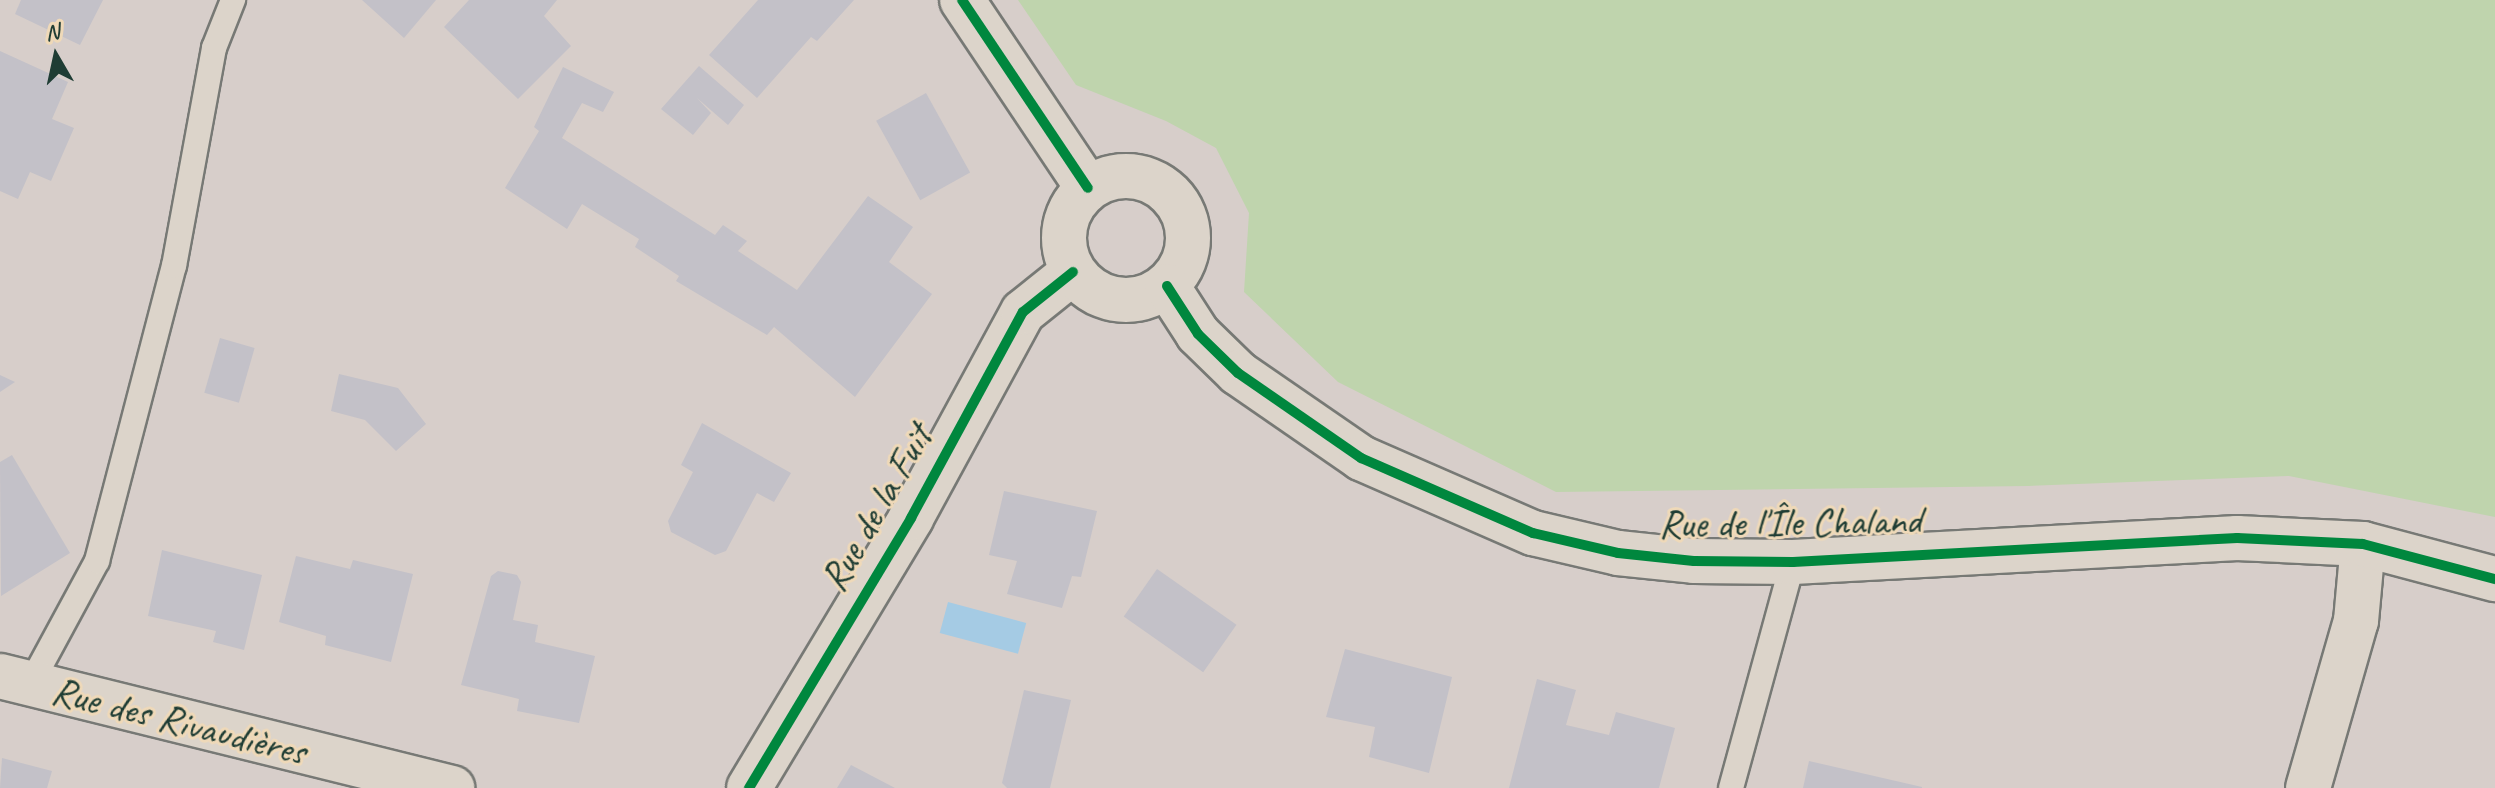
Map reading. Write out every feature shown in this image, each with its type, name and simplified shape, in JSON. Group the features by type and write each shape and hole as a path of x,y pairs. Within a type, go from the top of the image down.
{"street":[{"path":"962,0 1088,188"},
{"path":"1118,176 1140,177 1158,183 1179,204 1189,243 1181,269 1167,286 1139,300 1114,300 1090,291 1073,272 1064,251 1064,227 1073,204 1088,188 1118,176"},
{"name":"Rue de la Fuit","path":"749,788 911,518 1023,312 1073,272"},
{"name":"Rue de l'Île Chaland","path":"1167,286 1198,334 1238,373 1361,458 1533,533 1618,553 1694,561 1793,562 2237,538 2363,544 2495,579"},
{"path":"2308,788 2356,621 2363,544"},
{"name":"Rue des Rivaudières","path":"15,680 452,788"}],"lane":[{"path":"15,680 97,561 174,266 214,48 233,0"},
{"path":"1731,788 1793,562"}],"green space":[{"path":"1018,0 2495,0 2495,517 2289,476 2028,486 1556,492 1338,382 1244,292 1249,213 1216,148 1166,121 1076,85"}],"water":[{"path":"948,602 1026,623 1018,654 940,633"}],"building":[{"path":"21,0 103,0 80,45 15,14"},
{"path":"362,0 436,0 404,38"},
{"path":"469,0 557,0 544,16 571,46 518,99 444,27"},
{"path":"758,0 854,0 817,41 811,37 757,98 709,55"},
{"path":"0,51 68,82 52,119 74,128 51,181 30,172 18,199 0,191"},
{"path":"699,66 744,105 728,125 697,98 711,113 693,135 661,109"},
{"path":"563,67 614,92 603,112 582,103 562,138 715,235 723,225 747,241 738,251 797,290 868,196 913,227 889,262 932,294 855,397 774,327 767,335 676,281 679,276 635,247 639,239 582,204 567,229 505,188 539,131 534,127"},
{"path":"926,93 970,173 920,200 876,121"},
{"path":"220,338 255,348 239,403 204,393"},
{"path":"339,374 398,388 426,424 396,451 365,420 331,411"},
{"path":"0,375 15,382 0,392"},
{"path":"702,423 791,473 774,502 757,493 726,551 715,555 671,532 668,521 693,472 681,465"},
{"path":"12,455 70,553 1,596 0,462"},
{"path":"1004,491 1097,511 1081,577 1072,576 1062,608 1007,594 1017,561 989,555"},
{"path":"162,550 262,575 244,650 213,642 216,631 148,616"},
{"path":"296,556 350,569 353,560 413,574 391,662 325,645 326,636 279,622"},
{"path":"1157,569 1236,625 1203,672 1124,617"},
{"path":"498,571 517,575 521,582 513,620 538,625 535,642 595,656 579,723 517,711 519,699 461,685 491,576"},
{"path":"1345,649 1452,677 1429,773 1369,757 1375,727 1326,717"},
{"path":"1537,679 1576,690 1566,725 1609,735 1616,712 1675,728 1659,788 1509,788"},
{"path":"1024,690 1071,700 1050,788 1007,788 1002,783"},
{"path":"2,758 52,771 47,788 0,788"},
{"path":"1809,761 1922,787 1922,788 1803,788"},
{"path":"851,765 895,788 837,788"}],"cycle path":[{"path":"962,0 1088,188"},
{"path":"749,788 911,518 1023,312 1073,272"},
{"path":"1167,286 1198,334 1238,373 1361,458 1533,533 1618,553 1694,561 1793,562 2237,538 2363,544 2495,579"}]}
